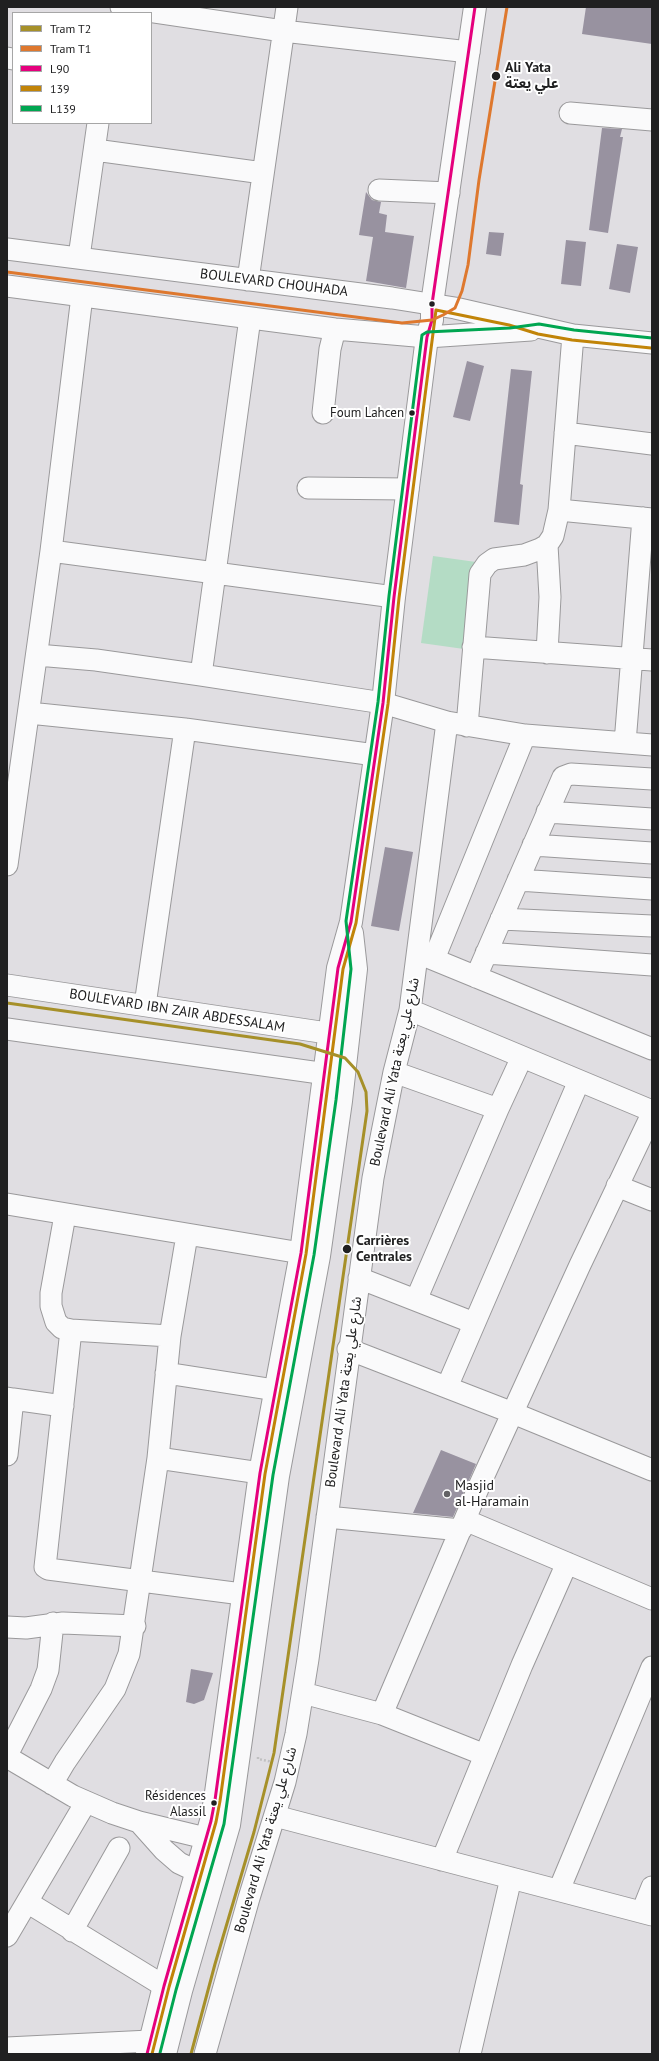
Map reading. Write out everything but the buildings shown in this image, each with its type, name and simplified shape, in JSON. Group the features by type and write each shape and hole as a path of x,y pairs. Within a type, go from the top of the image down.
{"main road":[{"path":"216,1840 215,1800 243,1586 260,1473 334,1075 339,1035 338,968 351,922 383,703 394,597 427,337 432,320 432,304 475,7"},
{"path":"154,2050 164,1986 206,1873 216,1840 233,1802 278,1476 319,1256 341,1100 334,1075"},
{"path":"154,2050 181,1991 206,1873"}],"street":[{"path":"121,7 284,31 469,52"},
{"path":"248,280 287,7"},
{"path":"570,113 652,120"},
{"path":"79,257 98,124"},
{"path":"95,150 263,173"},
{"path":"380,190 449,194"},
{"name":"BOULEVARD CHOUHADA","path":"7,249 79,257 432,304 510,320 539,329 573,336 652,343"},
{"name":"BOULEVARD CHOUHADA","path":"7,286 335,329 427,337 510,333 539,329"},
{"path":"7,865 51,551 82,296"},
{"path":"201,675 250,318"},
{"path":"324,413 330,349 335,329"},
{"path":"467,726 480,574 487,564 494,559 524,554 547,545 553,536 559,510 573,336"},
{"path":"565,433 652,444"},
{"path":"308,488 408,489"},
{"path":"559,510 647,519 642,660 625,743"},
{"path":"547,545 550,597 547,653"},
{"path":"51,551 394,597"},
{"path":"473,646 642,660"},
{"path":"37,655 96,660 383,703 447,722 524,735 652,745"},
{"path":"29,714 185,729 375,755"},
{"name":"Boulevard Ali Yata شارع علي يعتة","path":"205,2054 245,1910 276,1816 290,1766 303,1693 348,1349 373,1178 394,1072 426,956 447,722"},
{"path":"146,1005 185,729"},
{"path":"524,735 426,956 652,1049"},
{"path":"476,977 561,780 566,775 571,774 652,779"},
{"path":"547,812 652,819"},
{"path":"533,845 652,853"},
{"path":"518,880 652,889"},
{"path":"501,919 652,926"},
{"path":"486,953 652,965"},
{"name":"BOULEVARD IBN ZAIR ABDESSALAM","path":"7,985 339,1035"},
{"path":"382,1714 513,1413 652,1113 410,1010"},
{"path":"7,1029 334,1075"},
{"path":"416,1300 498,1109 522,1057"},
{"path":"394,1072 498,1109"},
{"path":"447,1387 579,1081"},
{"path":"617,1186 652,1200"},
{"path":"7,1204 65,1215 301,1253"},
{"path":"65,1215 51,1293 51,1306 56,1322 62,1328 71,1330 170,1336"},
{"path":"52,1784 65,1762 115,1689 129,1654 135,1626 158,1458 170,1336 187,1235"},
{"path":"359,1278 474,1323"},
{"path":"71,1330 46,1554 142,1573 243,1586"},
{"path":"348,1349 513,1413 652,1470"},
{"path":"166,1373 275,1390"},
{"path":"7,1455 10,1398 63,1406"},
{"path":"158,1458 260,1473"},
{"path":"327,1517 463,1525 567,1562 652,1599"},
{"path":"442,1860 522,1665 567,1562"},
{"path":"54,1623 48,1670 41,1689 7,1756 52,1784 86,1802 139,1822 216,1840"},
{"path":"7,1627 26,1628 54,1623 135,1626"},
{"path":"559,1890 652,1667"},
{"path":"303,1693 382,1714 485,1755"},
{"path":"7,1936 86,1802"},
{"path":"276,1816 647,1914 652,1886"},
{"path":"139,1822 164,1850 179,1863 206,1873"},
{"path":"72,1931 119,1848"},
{"path":"470,2054 511,1878"},
{"path":"27,1902 72,1931 164,1986"},
{"path":"7,2048 154,2050"}],"path":[{"path":"259,1752 258,1759 290,1766"}],"green space":[{"path":"433,556 476,562 464,649 421,643"}],"tram line":[{"name":"T1","path":"7,272 402,323 432,320 443,315 455,308 462,291 468,265 479,180 507,7"},
{"name":"T2","path":"7,1003 300,1044 345,1058 358,1072 366,1092 367,1111 274,1753 254,1832 215,1964 191,2054"}],"transit line":[{"name":"L90","path":"147,2054 164,1986 211,1821 215,1800 260,1473 301,1253 338,968 351,922 383,703 394,597 427,337 432,320 432,304 475,7"},
{"name":"139","path":"152,2054 169,1987 216,1822 220,1801 265,1474 306,1254 343,969 356,923 388,704 399,598 436,310 509,325 538,334 572,340 651,348"},
{"name":"L139","path":"160,2053 176,1990 224,1824 273,1475 314,1255 336,1100 351,969 346,921 378,702 389,596 422,335 427,332 510,328 539,324 574,330 652,338"}],"place":[{"name":"Ali Yata علي يعتة","path":"496,76"},
{"name":"Foum Lahcen","path":"412,413"},
{"name":"Carrières Centrales","path":"347,1249"},
{"name":"Masjid al-Haramain","path":"447,1494"},
{"name":"Résidences Alassil","path":"214,1803"}]}
